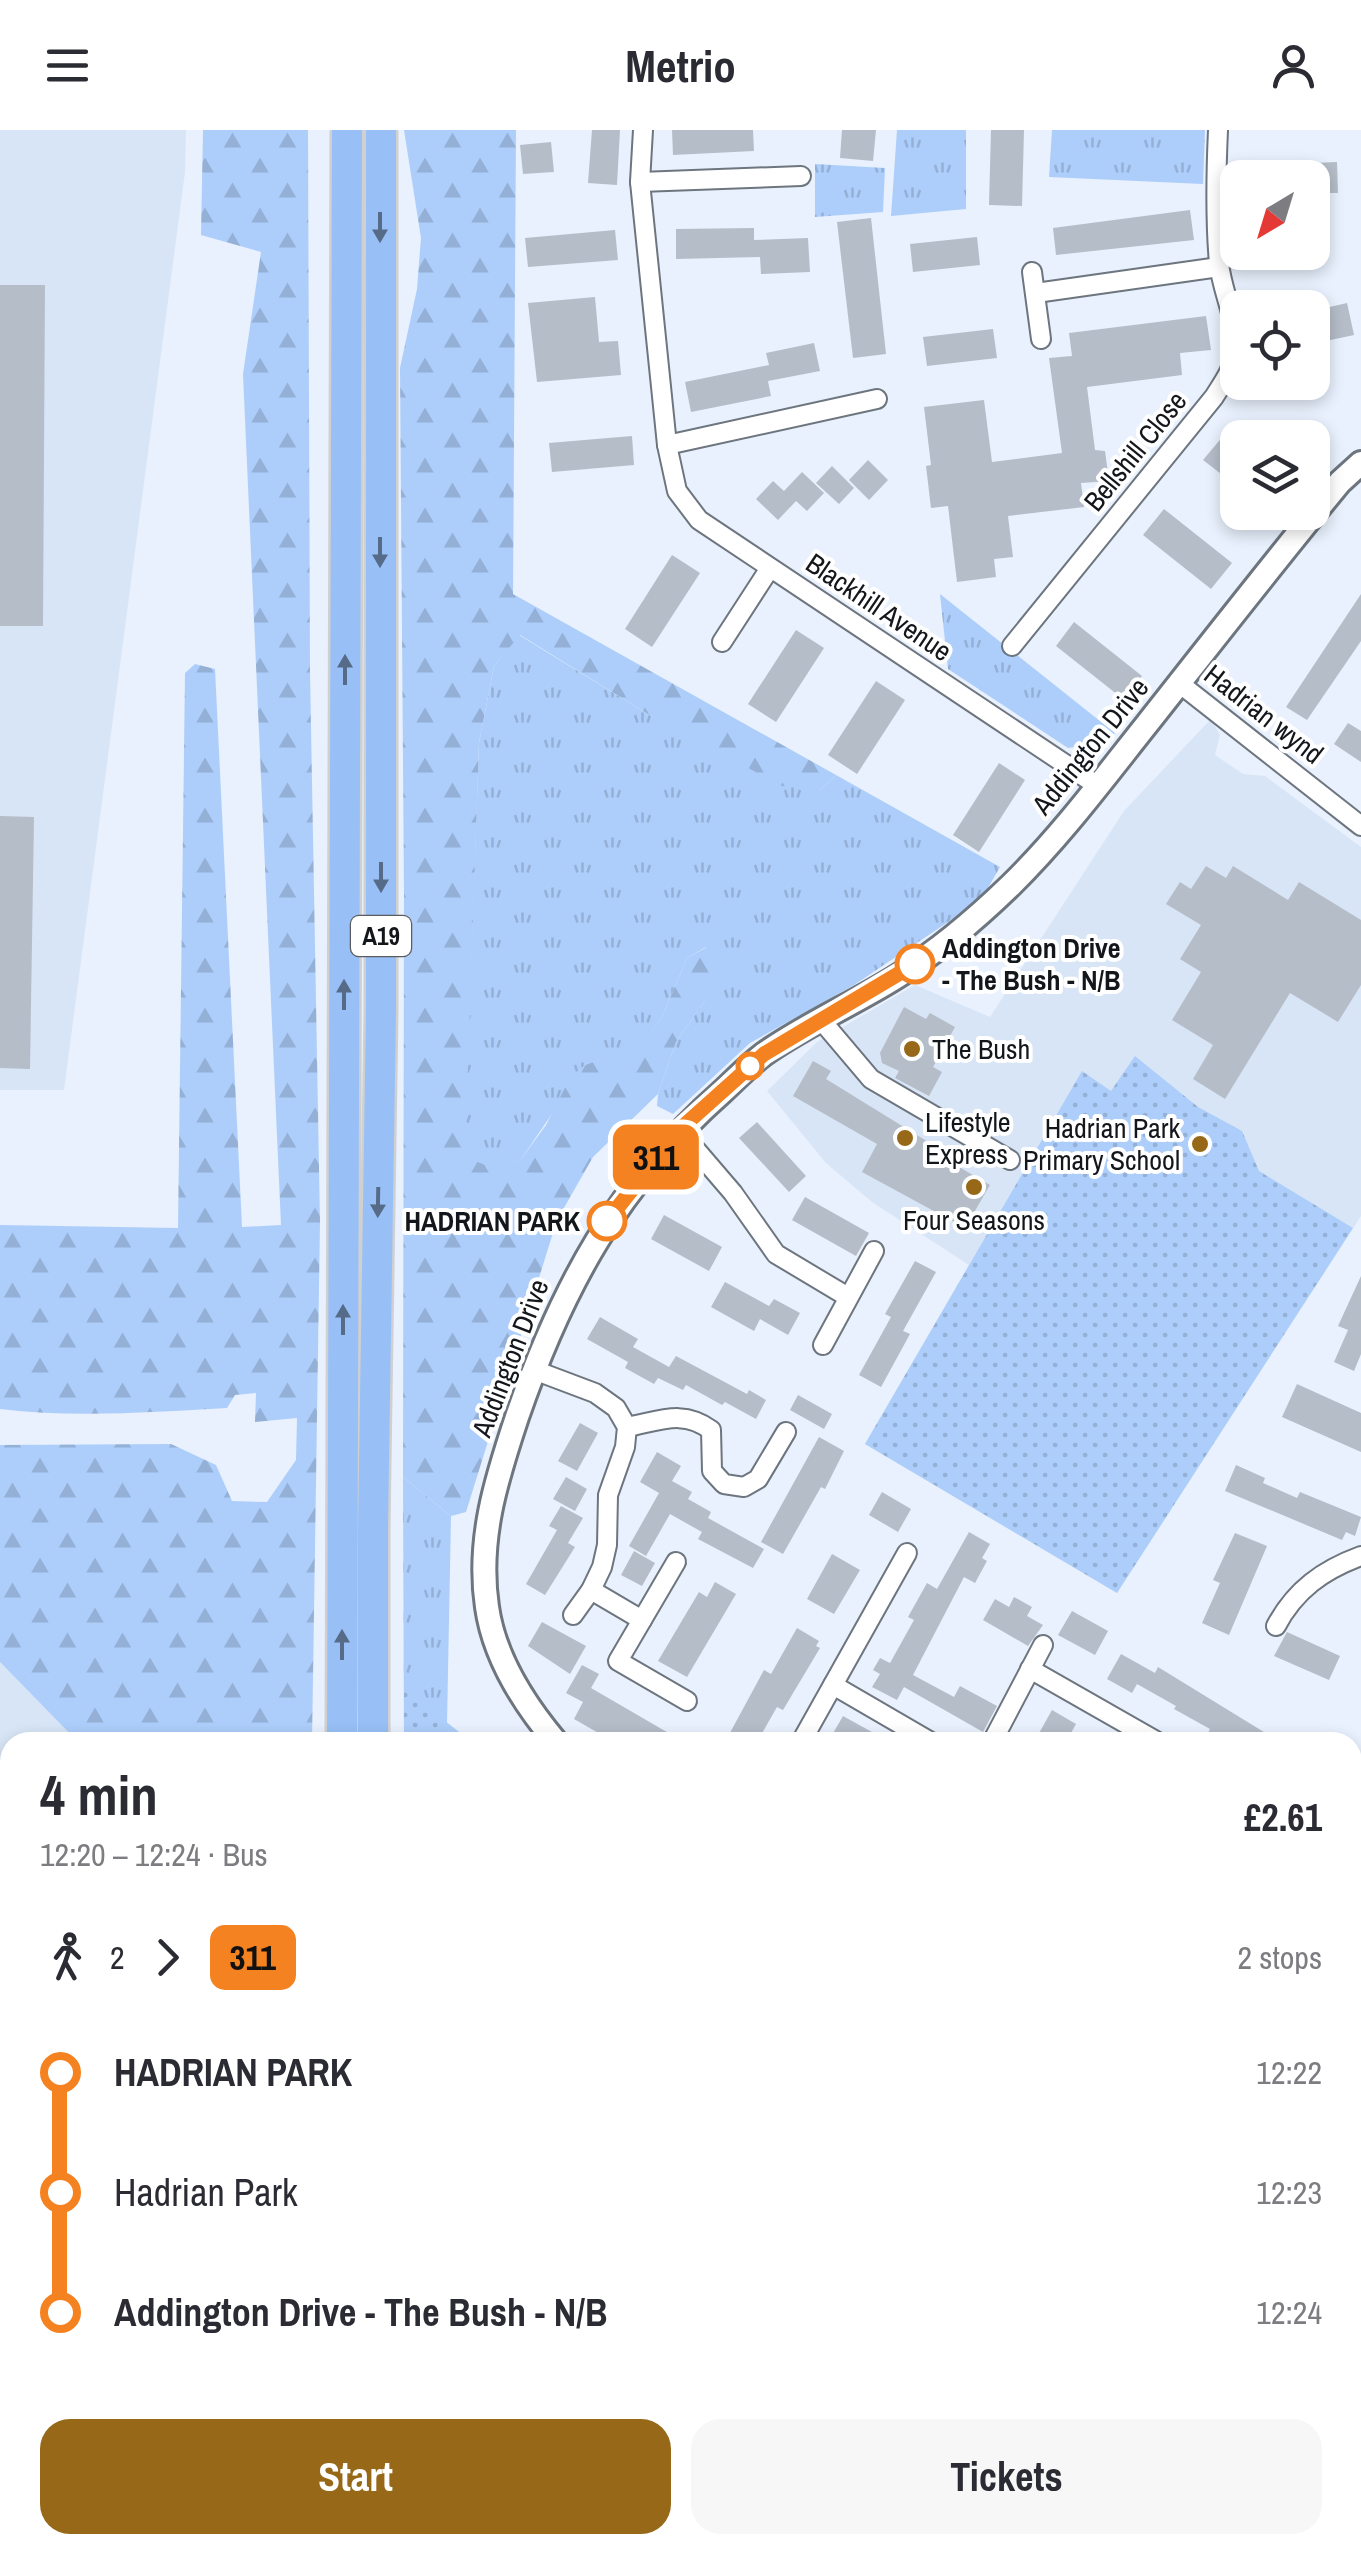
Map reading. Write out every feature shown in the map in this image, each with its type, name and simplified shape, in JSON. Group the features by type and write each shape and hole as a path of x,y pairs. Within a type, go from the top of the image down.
{"highway":[{"name":"A19","path":"342,1732 347,130"},
{"name":"A19","path":"373,1732 381,1011 380,130"}],"street":[{"name":"Blackhill Avenue","path":"643,130 640,182 667,445 677,491 699,520 1098,786"},
{"name":"Bellshill Close","path":"1218,130 1220,266"},
{"path":"640,182 801,176"},
{"path":"1036,293 1220,266"},
{"name":"Bellshill Close","path":"1012,646 1225,380 1236,342 1221,270"},
{"path":"1032,272 1041,339"},
{"path":"667,445 877,399"},
{"name":"Addington Drive","path":"548,1732 501,1658 487,1609 482,1553 491,1498 534,1370 552,1323 601,1230 679,1130 764,1054 897,977 958,932 1012,884 1098,786 1329,496 1361,463"},
{"path":"722,642 770,568"},
{"name":"Hadrian wynd","path":"1179,683 1361,826"},
{"path":"821,1020 871,1080 1010,1160"},
{"path":"679,1130 733,1194 776,1254 848,1297"},
{"path":"823,1346 874,1251"},
{"path":"534,1370 595,1393 616,1408 628,1427 608,1495 602,1567 574,1615"},
{"path":"628,1427 678,1417 696,1419 711,1430 712,1471 724,1484 744,1488 758,1479 786,1432"},
{"path":"807,1732 907,1553"},
{"path":"1276,1626 1303,1588 1332,1568 1361,1556"},
{"path":"676,1562 618,1660 687,1700"},
{"path":"591,1590 642,1620"},
{"path":"997,1732 1043,1646"},
{"path":"1030,1669 1140,1732"},
{"path":"833,1684 914,1732"}],"shaded area":[{"path":"0,130 186,130 185,172 64,1090 0,1090"},
{"name":"Hadrian Park Primary School","path":"1211,719 1220,735 1215,755 1243,774 1265,776 1361,847 1361,1216 1117,1593 865,1444 969,1265 872,1202 826,1163 767,1091 817,1042 915,985 990,1017 1124,811"},
{"path":"0,1662 68,1732 0,1732"}],"green space":[{"path":"203,130 308,130 310,672 320,1222 312,1732 68,1732 0,1662 0,1445 171,1444 216,1465 232,1501 267,1502 296,1460 297,1418 255,1422 256,1393 235,1395 227,1408 85,1414 0,1409 0,1225 178,1228 185,673 195,664 215,669 242,1227 281,1225 243,374 261,252 201,235"},
{"path":"404,130 516,130 513,594 836,775 820,790 782,786 651,716 520,635 494,666 479,743 465,1157 500,1171 522,1158 546,1125 571,1076 585,1065 641,1044 662,1017 687,958 707,947 720,959 705,1001 676,1042 658,1094 593,1157 557,1220 466,1512 451,1516 403,1477 400,368 417,289 421,238"},
{"path":"897,130 966,130 966,209 891,216"},
{"path":"1052,130 1205,130 1203,184 1049,177"},
{"path":"815,164 885,168 883,212 815,217"},
{"path":"940,594 1115,733 1104,743 1068,748 948,669"},
{"path":"519,635 651,716 820,790 836,775 1000,867 981,900 854,985 750,1043 673,1114 657,1106 658,1094 676,1042 705,1001 706,947 687,958 662,1017 641,1045 585,1065 522,1158 500,1172 464,1157 479,743 494,666"},
{"path":"1135,1056 1198,1107 1242,1131 1259,1171 1353,1228 1117,1593 865,1444 1082,1071 1111,1091"},
{"path":"403,1477 451,1516 447,1724 428,1732 404,1732"},
{"path":"404,1689 459,1732 404,1732"}],"building":[{"path":"592,130 620,130 617,185 588,183"},
{"path":"672,130 753,130 754,151 673,155"},
{"path":"842,130 876,130 873,161 840,158"},
{"path":"991,130 1024,130 1022,206 989,205"},
{"path":"551,142 554,172 523,174 520,145"},
{"path":"1330,162 1337,162 1338,193 1330,193"},
{"path":"1190,210 1194,240 1056,255 1053,228"},
{"path":"871,218 886,354 853,358 837,222"},
{"path":"754,228 754,240 808,238 810,272 761,274 760,257 676,259 676,229"},
{"path":"615,230 618,260 528,267 525,238"},
{"path":"977,237 980,265 913,272 910,244"},
{"path":"0,285 45,285 43,626 0,626"},
{"path":"595,297 599,342 618,341 621,375 537,382 528,303"},
{"path":"1347,303 1354,335 1330,340 1330,307"},
{"path":"1206,316 1211,350 1180,353 1182,375 1087,387 1095,450 1105,451 1109,481 1081,483 1084,507 1008,516 1013,557 994,559 996,577 957,582 948,506 931,508 924,407 984,400 992,462 1062,453 1049,358 1072,356 1069,333"},
{"path":"993,329 997,358 927,366 923,337"},
{"path":"814,343 820,371 768,381 771,396 691,412 685,382 769,365 766,353"},
{"path":"632,436 634,465 552,472 549,443"},
{"path":"1220,440 1220,473 1203,460"},
{"path":"868,460 888,480 869,500 849,480"},
{"path":"832,466 854,488 839,504 816,483"},
{"path":"802,472 824,493 807,511 796,501 778,520 756,499 773,481 784,491"},
{"path":"1164,509 1232,563 1211,589 1143,535"},
{"path":"672,555 700,573 652,647 625,629"},
{"path":"1361,594 1361,641 1307,720 1286,707"},
{"path":"1074,622 1142,676 1123,699 1056,646"},
{"path":"796,630 824,648 776,722 748,704"},
{"path":"876,681 905,700 857,774 828,755"},
{"path":"1348,723 1361,731 1361,762 1334,744"},
{"path":"999,763 1025,780 979,852 953,835"},
{"path":"0,816 34,817 30,1069 0,1068"},
{"path":"1206,866 1226,878 1233,866 1288,900 1299,882 1361,920 1361,985 1338,1022 1290,993 1225,1099 1193,1079 1213,1045 1172,1020 1201,972 1180,959 1201,925 1166,904 1180,882 1191,889"},
{"name":"The Bush","path":"904,1007 926,1019 930,1013 955,1027 933,1067 942,1072 929,1096 895,1078 899,1071 882,1063 880,1053"},
{"path":"813,1061 831,1071 826,1079 933,1145 930,1150 990,1185 965,1228 862,1172 877,1144 793,1096"},
{"path":"757,1122 806,1176 789,1192 739,1138"},
{"path":"805,1197 869,1233 856,1256 792,1220"},
{"path":"664,1215 722,1247 709,1271 651,1239"},
{"path":"915,1261 936,1272 903,1331 910,1334 881,1387 859,1375 891,1317 885,1314"},
{"path":"1361,1276 1361,1354 1354,1371 1334,1362 1348,1330 1338,1326"},
{"path":"725,1282 769,1306 774,1299 800,1313 788,1335 760,1319 754,1331 711,1307"},
{"path":"600,1317 638,1339 633,1347 669,1367 676,1356 766,1400 756,1419 686,1385 683,1390 658,1378 654,1384 625,1368 628,1362 587,1339"},
{"path":"1297,1384 1361,1413 1361,1452 1282,1417"},
{"path":"798,1395 832,1414 824,1429 790,1410"},
{"path":"580,1423 598,1433 577,1471 558,1461"},
{"path":"819,1437 844,1451 825,1489 821,1487 783,1554 761,1542"},
{"path":"657,1452 681,1466 672,1481 692,1492 688,1499 711,1512 708,1518 764,1549 753,1568 698,1539 702,1532 670,1514 646,1556 629,1546 659,1493 640,1482"},
{"path":"1236,1465 1297,1498 1300,1492 1361,1517 1355,1536 1346,1532 1342,1540 1225,1491"},
{"path":"566,1477 587,1489 575,1511 553,1499"},
{"path":"882,1492 911,1509 898,1532 869,1515"},
{"path":"561,1506 583,1518 568,1543 575,1547 545,1595 526,1584 557,1530 549,1526"},
{"path":"969,1532 990,1544 982,1558 987,1561 975,1583 964,1577 913,1675 954,1697 960,1686 997,1706 983,1732 904,1687 897,1700 872,1687 880,1674 873,1670 880,1658 890,1663 914,1620 908,1617 927,1583 937,1589"},
{"path":"1235,1533 1267,1546 1229,1635 1202,1623 1220,1583 1213,1580"},
{"path":"634,1551 655,1563 642,1586 621,1575"},
{"path":"832,1554 860,1570 834,1614 807,1599"},
{"path":"715,1582 736,1594 687,1677 658,1661 699,1592 707,1597"},
{"path":"1014,1597 1032,1607 1027,1616 1043,1625 1028,1646 983,1620 995,1599 1009,1607"},
{"path":"1072,1611 1108,1631 1095,1655 1058,1635"},
{"path":"542,1622 586,1646 570,1674 528,1646"},
{"path":"797,1628 819,1641 816,1646 820,1648 783,1710 777,1707 763,1732 730,1732 764,1670 771,1674"},
{"path":"1287,1632 1340,1656 1329,1680 1274,1656"},
{"path":"1121,1654 1155,1673 1158,1667 1264,1732 1208,1732 1210,1729 1174,1709 1176,1706 1137,1684 1132,1693 1107,1679"},
{"path":"582,1665 599,1674 591,1688 667,1732 597,1732 574,1719 583,1702 566,1693"},
{"path":"1052,1710 1076,1724 1072,1732 1040,1732"},
{"path":"843,1716 872,1732 834,1732"}],"bus line":[{"name":"311","path":"607,1221 679,1130 764,1054 915,964"}],"place":[{"name":"Addington Drive - The Bush - N/B","path":"915,964"},
{"name":"The Bush","path":"912,1049"},
{"name":"Lifestyle Express","path":"905,1138"},
{"name":"Hadrian Park Primary School","path":"1200,1144"},
{"name":"Four Seasons","path":"974,1187"},
{"name":"HADRIAN PARK","path":"607,1221"}]}
